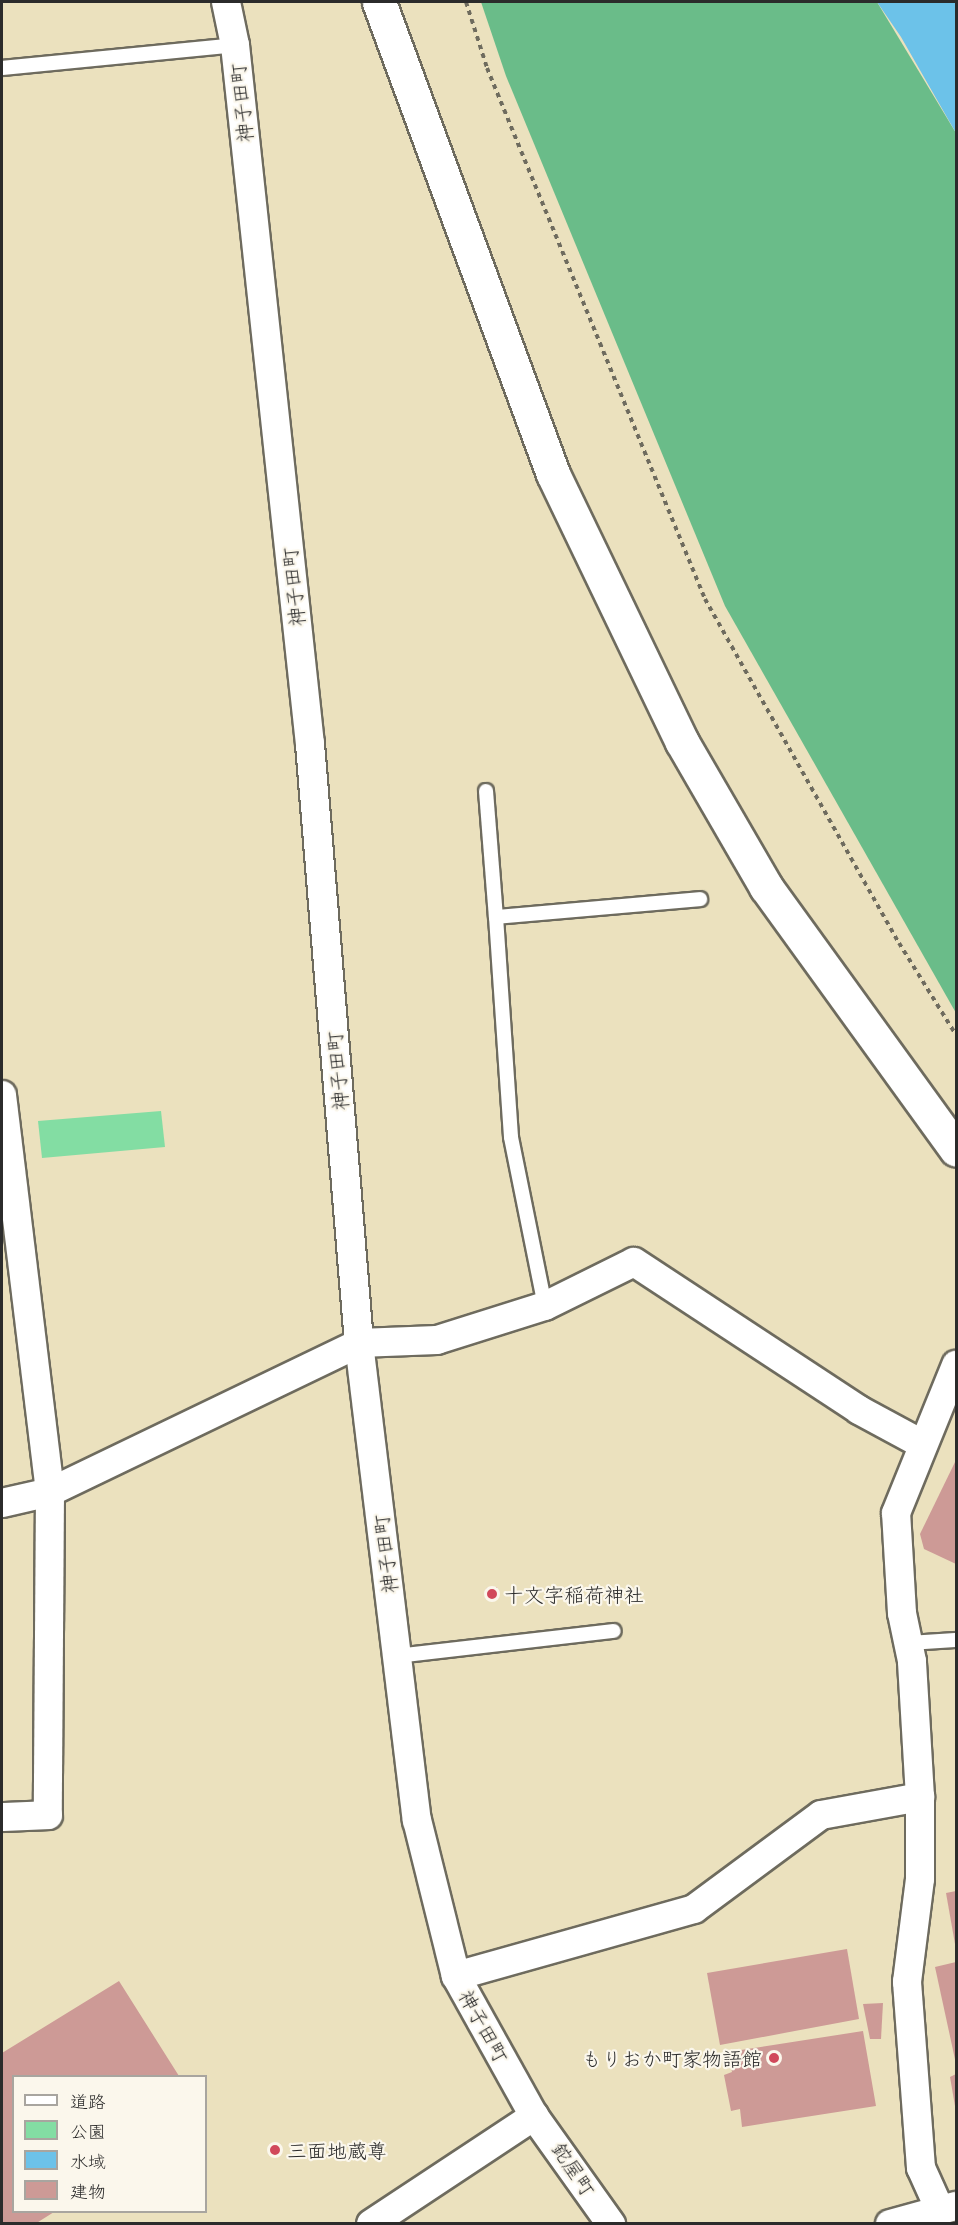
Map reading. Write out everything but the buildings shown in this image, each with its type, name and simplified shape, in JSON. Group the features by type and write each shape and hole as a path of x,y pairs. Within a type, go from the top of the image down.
{"street":[{"name":"神子田町","path":"226,2 235,45 310,744 359,1343 417,1820 456,1976 534,2116"},
{"path":"379,2 553,474 682,742 766,887 957,1149"},
{"path":"2,1095 50,1492 48,1815 2,1817"},
{"path":"2,1503 50,1492 359,1343 437,1340 545,1306 634,1262 859,1410 922,1444"},
{"path":"890,2223 934,2214 921,2168 907,1982 920,1879 920,1797 908,1643 902,1613 896,1513 922,1444 957,1365"},
{"path":"456,1976 694,1909 821,1815 920,1797"},
{"path":"372,2223 534,2116"},
{"name":"鉈屋町","path":"534,2116 611,2223"}],"lane":[{"path":"2,68 235,45"},
{"path":"486,791 511,1137 545,1306"},
{"path":"496,917 700,899"},
{"path":"397,1656 614,1631"},
{"path":"908,1643 957,1640"}],"path":[{"path":"466,2 487,68 705,599 899,943 957,1035"}],"green space":[{"path":"481,2 877,2 956,133 956,1013 725,606 506,76"},
{"path":"161,1111 165,1147 42,1158 38,1121"}],"water":[{"path":"877,2 956,2 956,133 901,37"}],"place":[{"name":"十文字稲荷神社","path":"492,1594"},
{"name":"もりおか町家物語館","path":"774,2058"},
{"name":"三面地蔵尊","path":"275,2150"}]}
